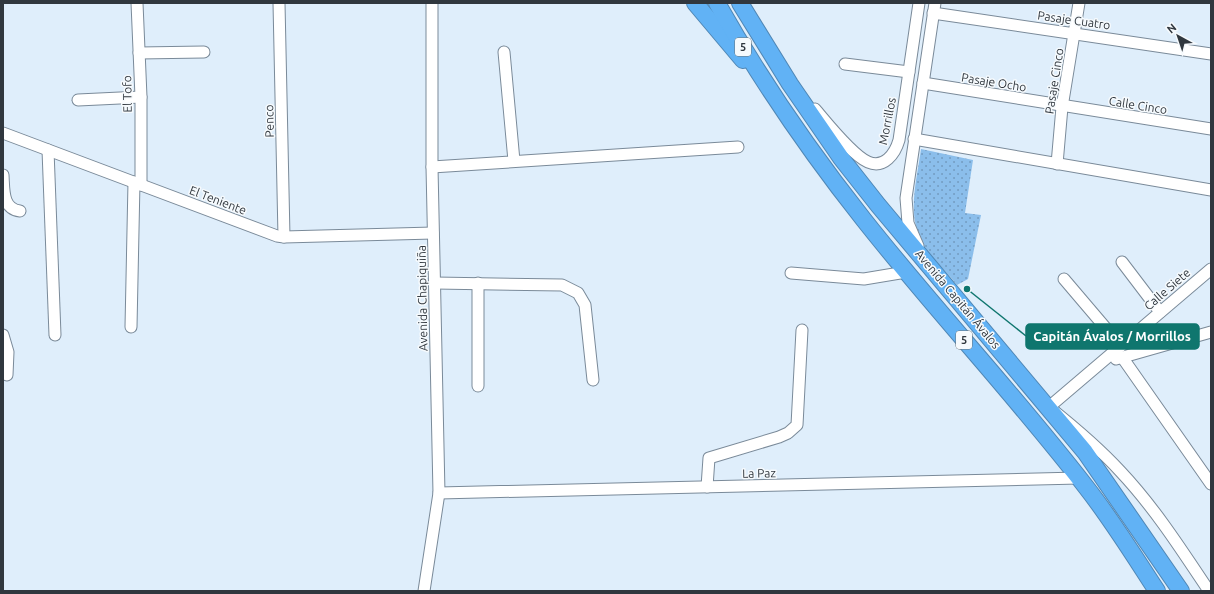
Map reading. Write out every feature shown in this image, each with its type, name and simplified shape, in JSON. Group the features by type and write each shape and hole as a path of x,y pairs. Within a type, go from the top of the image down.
{"highway":[{"path":"695,3 718,32 770,90"},
{"name":"Avenida Capitán Ávalos","path":"717,3 770,90 837,185 906,272 1013,397 1079,478 1157,591"},
{"name":"Avenida Capitán Ávalos","path":"740,3 790,84 845,163 1049,407 1103,476 1181,591"}],"street":[{"name":"El Tofo","path":"131,327 141,97 137,3"},
{"name":"Penco","path":"279,3 284,238"},
{"name":"Avenida Chapiquiña","path":"424,591 439,493 432,166 432,3"},
{"name":"Morrillos","path":"790,84 861,157 868,162 879,164 890,158 897,146 919,3"},
{"name":"Pasaje Cinco","path":"1057,164 1062,106 1079,3"},
{"path":"931,267 913,236 906,215 907,189 934,8"},
{"name":"Pasaje Cuatro","path":"934,8 1074,34 1211,54"},
{"path":"139,53 204,52"},
{"path":"504,52 514,161"},
{"path":"845,64 909,72"},
{"name":"Pasaje Ocho","path":"923,83 1062,106"},
{"path":"78,100 141,97"},
{"name":"Calle Cinco","path":"1062,106 1211,129"},
{"name":"El Teniente","path":"3,133 284,238 433,233"},
{"path":"914,139 1211,190"},
{"path":"432,166 738,147"},
{"path":"48,150 55,335"},
{"path":"3,175 7,204 12,209 20,210"},
{"path":"1122,262 1160,312"},
{"name":"Calle Siete","path":"1049,407 1100,364 1121,352 1160,312 1211,269"},
{"path":"790,273 864,278 906,272"},
{"path":"1064,279 1121,352 1211,484"},
{"path":"434,283 562,285 578,293 585,305 593,380"},
{"path":"478,283 478,386"},
{"path":"707,487 709,458 779,437 788,433 797,425 802,330"},
{"path":"1121,352 1211,332"},
{"path":"3,335 8,352 7,374"},
{"path":"1049,407 1085,437 1137,490 1168,529 1209,591"},
{"name":"La Paz","path":"439,493 1079,478"}],"shaded area":[{"path":"921,149 973,160 965,213 981,215 968,279 957,285 923,244 918,233 915,221 914,197"}],"place":[{"name":"Capitán Ávalos / Morrillos","path":"967,289"}]}
